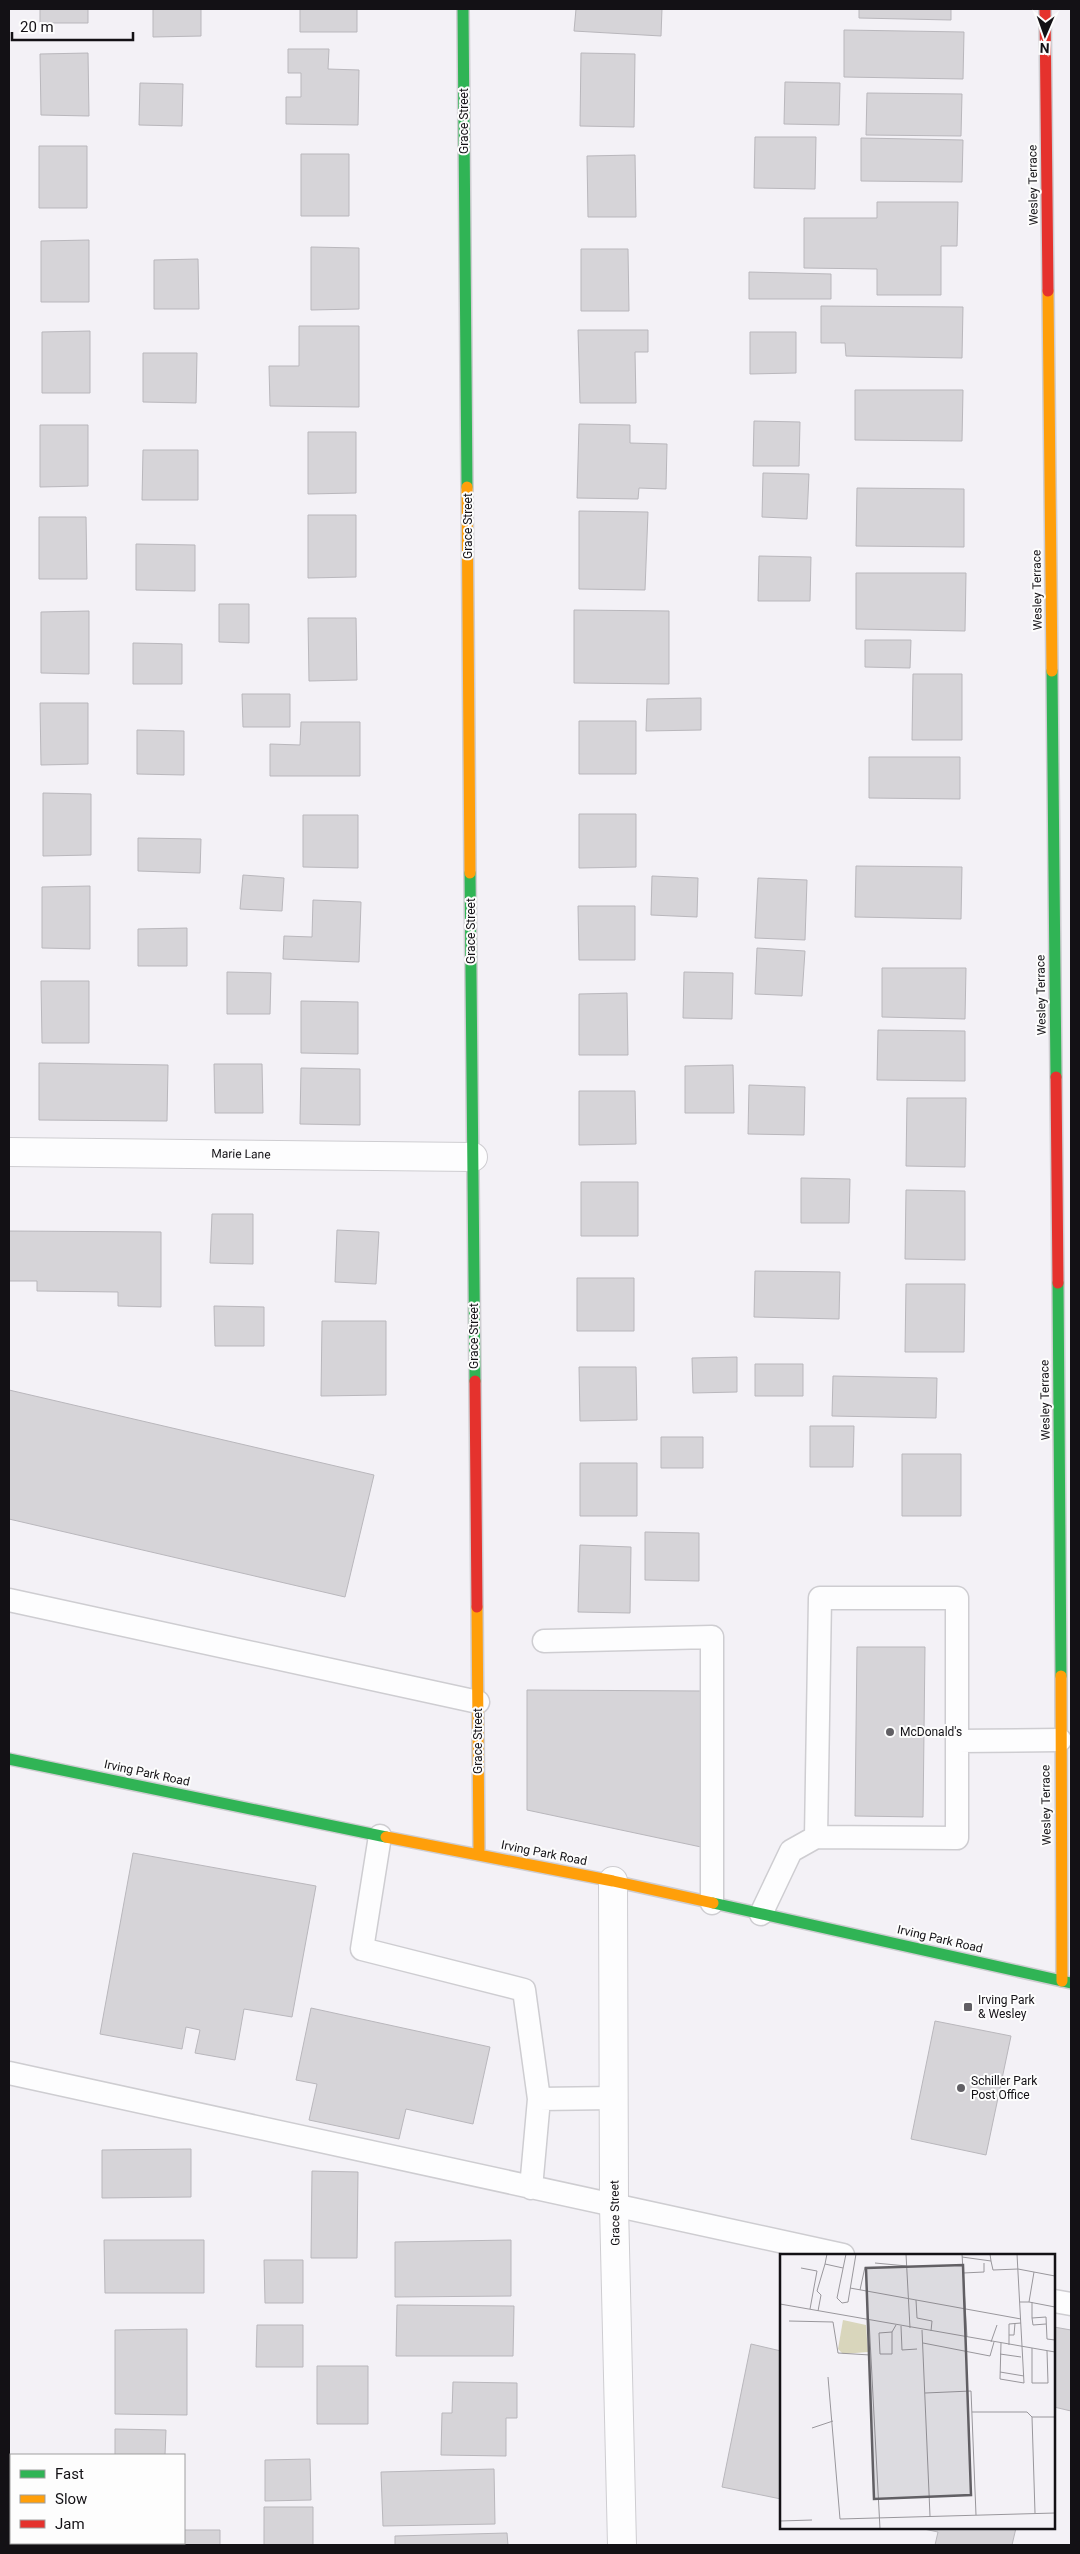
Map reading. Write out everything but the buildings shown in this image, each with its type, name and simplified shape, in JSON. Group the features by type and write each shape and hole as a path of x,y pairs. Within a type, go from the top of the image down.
{"street":[{"name":"Grace Street","path":"464,9 479,1854"},
{"name":"Wesley Terrace","path":"1044,9 1066,1591 1060,1740 1066,1982"},
{"name":"Marie Lane","path":"9,1152 473,1157"},
{"name":"Irving Park Road","path":"9,1759 380,1836 613,1881 1066,1982"},
{"name":"Grace Street","path":"613,1881 614,2206 622,2545"}],"lane":[{"path":"761,1914 791,1851 816,1837 957,1838 957,1598 820,1598 816,1837"},
{"path":"9,1600 478,1702"},
{"path":"544,1641 712,1637 712,1904"},
{"path":"957,1741 1060,1740"},
{"path":"380,1836 362,1950 524,1990 538,2098 531,2188"},
{"path":"9,2073 837,2254"},
{"path":"538,2098 614,2098"},
{"path":"1055,2301 1071,2304"}],"traffic: fast":[{"path":"463,9 467,487"},
{"path":"1052,671 1056,1077"},
{"path":"470,873 475,1381"},
{"path":"1058,1283 1061,1676"},
{"path":"9,1759 386,1837"},
{"path":"713,1903 1071,1983"}],"traffic: slow":[{"path":"1048,291 1052,671"},
{"path":"467,487 470,873"},
{"path":"477,1607 479,1854"},
{"path":"1061,1676 1062,1981"},
{"path":"386,1837 613,1881 713,1903"}],"traffic: jam":[{"path":"1045,9 1048,291"},
{"path":"1056,1077 1058,1283"},
{"path":"475,1381 477,1607"}],"place":[{"name":"McDonald's","path":"890,1732"},
{"name":"Irving Park & Wesley","path":"968,2007"},
{"name":"Schiller Park Post Office","path":"961,2088"}]}
